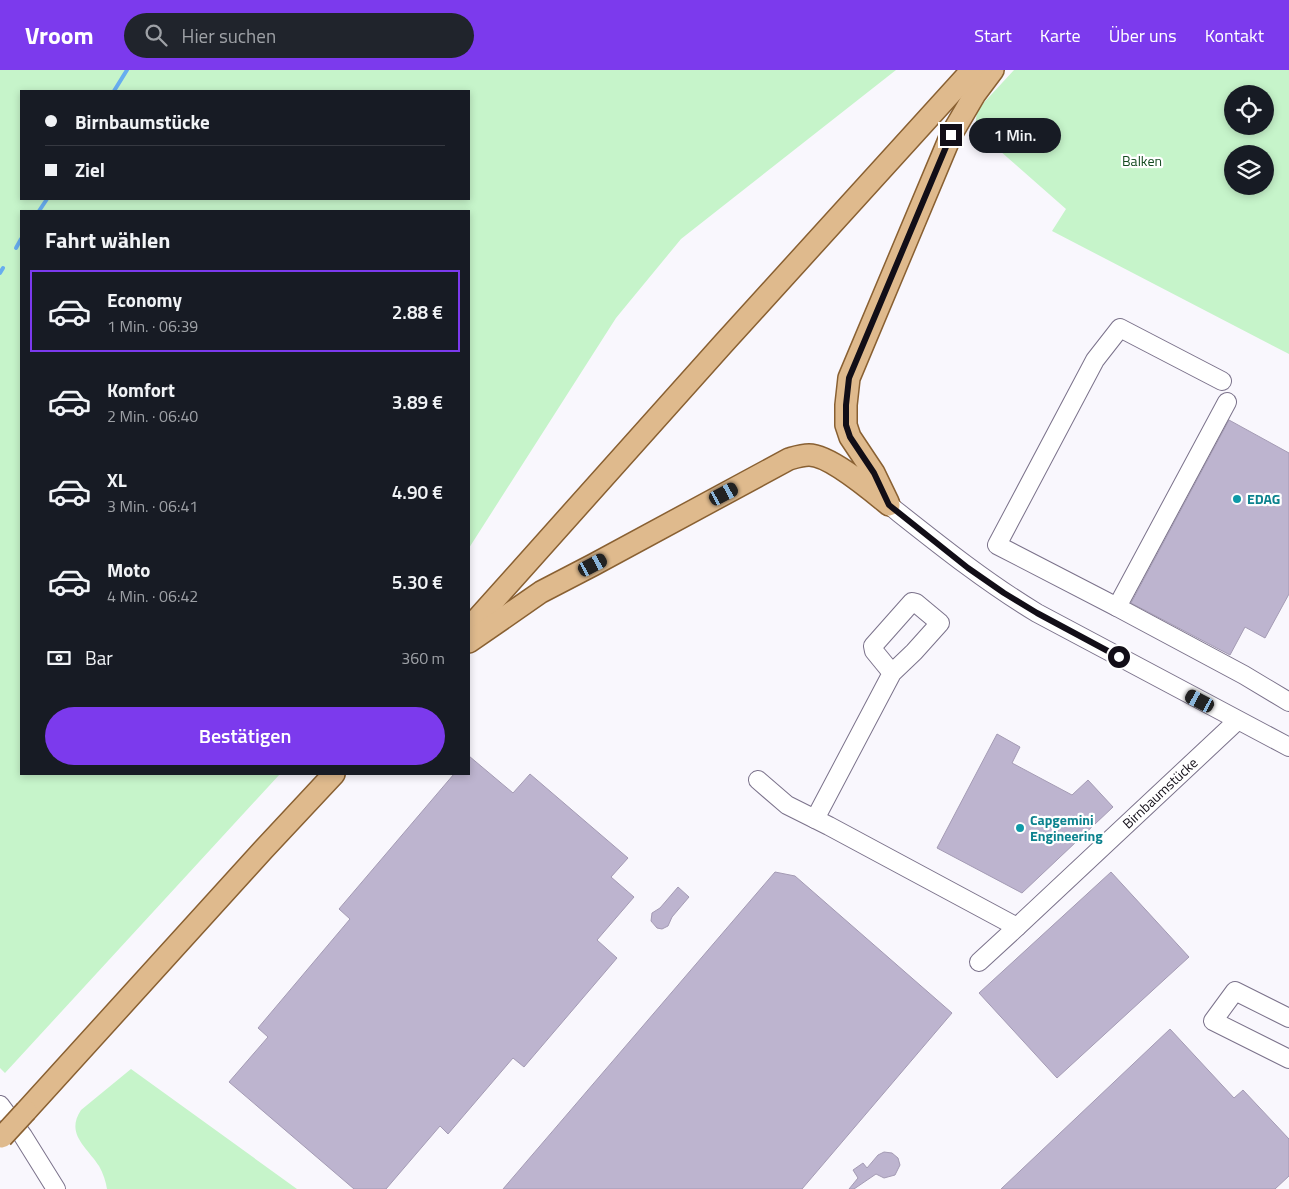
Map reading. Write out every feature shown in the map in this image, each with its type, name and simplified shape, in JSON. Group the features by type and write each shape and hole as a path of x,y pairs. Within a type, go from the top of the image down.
{"main road":[{"path":"470,627 972,70"},
{"path":"889,505 874,473 850,437 846,425 849,378 951,135 975,94 993,70"},
{"path":"470,641 541,592 789,459 810,454 828,461 852,476 889,505"},
{"path":"1,1138 333,775"}],"street":[{"path":"1222,381 1120,328 1095,360 997,544 1244,675 1289,702"},
{"path":"1117,607 1227,402"},
{"path":"889,505 968,568 1004,593 1037,613 1289,748"},
{"path":"815,819 892,673"},
{"name":"Birnbaumstücke","path":"979,962 1237,721"},
{"path":"758,780 787,805 1017,927"},
{"path":"1289,1018 1235,991 1213,1021 1289,1059"},
{"path":"0,1105 23,1136 56,1189"}],"green space":[{"path":"0,70 896,70 681,239 616,318 470,546 470,210 20,210 20,775 279,775 5,1073 0,1068"},
{"name":"Balken","path":"1014,70 1289,70 1289,354 1052,231 1066,209 975,129 977,110"},
{"path":"131,1069 297,1189 107,1189 99,1166 80,1140 75,1126 81,1110"}],"building":[{"name":"EDAG","path":"1229,420 1289,453 1289,594 1265,638 1245,627 1230,655 1131,603"},
{"name":"Capgemini Engineering","path":"997,734 1020,747 1012,763 1072,795 1088,780 1113,807 1022,893 937,848"},
{"path":"470,757 513,793 530,774 628,858 611,877 634,897 597,940 617,958 524,1067 513,1058 448,1134 440,1126 386,1189 354,1189 229,1082 268,1037 258,1028 350,919 339,909 453,775 470,775"},
{"path":"775,872 795,876 952,1013 802,1189 503,1189"},
{"path":"1111,872 1189,957 1057,1078 979,993"},
{"path":"678,887 689,897 672,917 668,926 662,929 657,928 651,921 652,913 660,908"},
{"path":"1170,1029 1234,1098 1243,1090 1289,1139 1289,1176 1275,1189 1001,1189"},
{"path":"884,1152 892,1153 898,1158 900,1165 895,1175 884,1178 876,1174 854,1189 849,1189 858,1178 853,1170 863,1163 867,1168 878,1155"}],"waterway":[{"path":"115,90 127,70"},
{"path":"40,210 46,200"},
{"path":"16,248 20,241"},
{"path":"0,273 3,268"}],"place":[{"name":"EDAG","path":"1237,499"},
{"name":"Capgemini Engineering","path":"1020,828"}],"route":[{"path":"951,135 849,378 846,395 846,425 850,437 874,473 889,505 968,568 1004,593 1119,657"}]}
